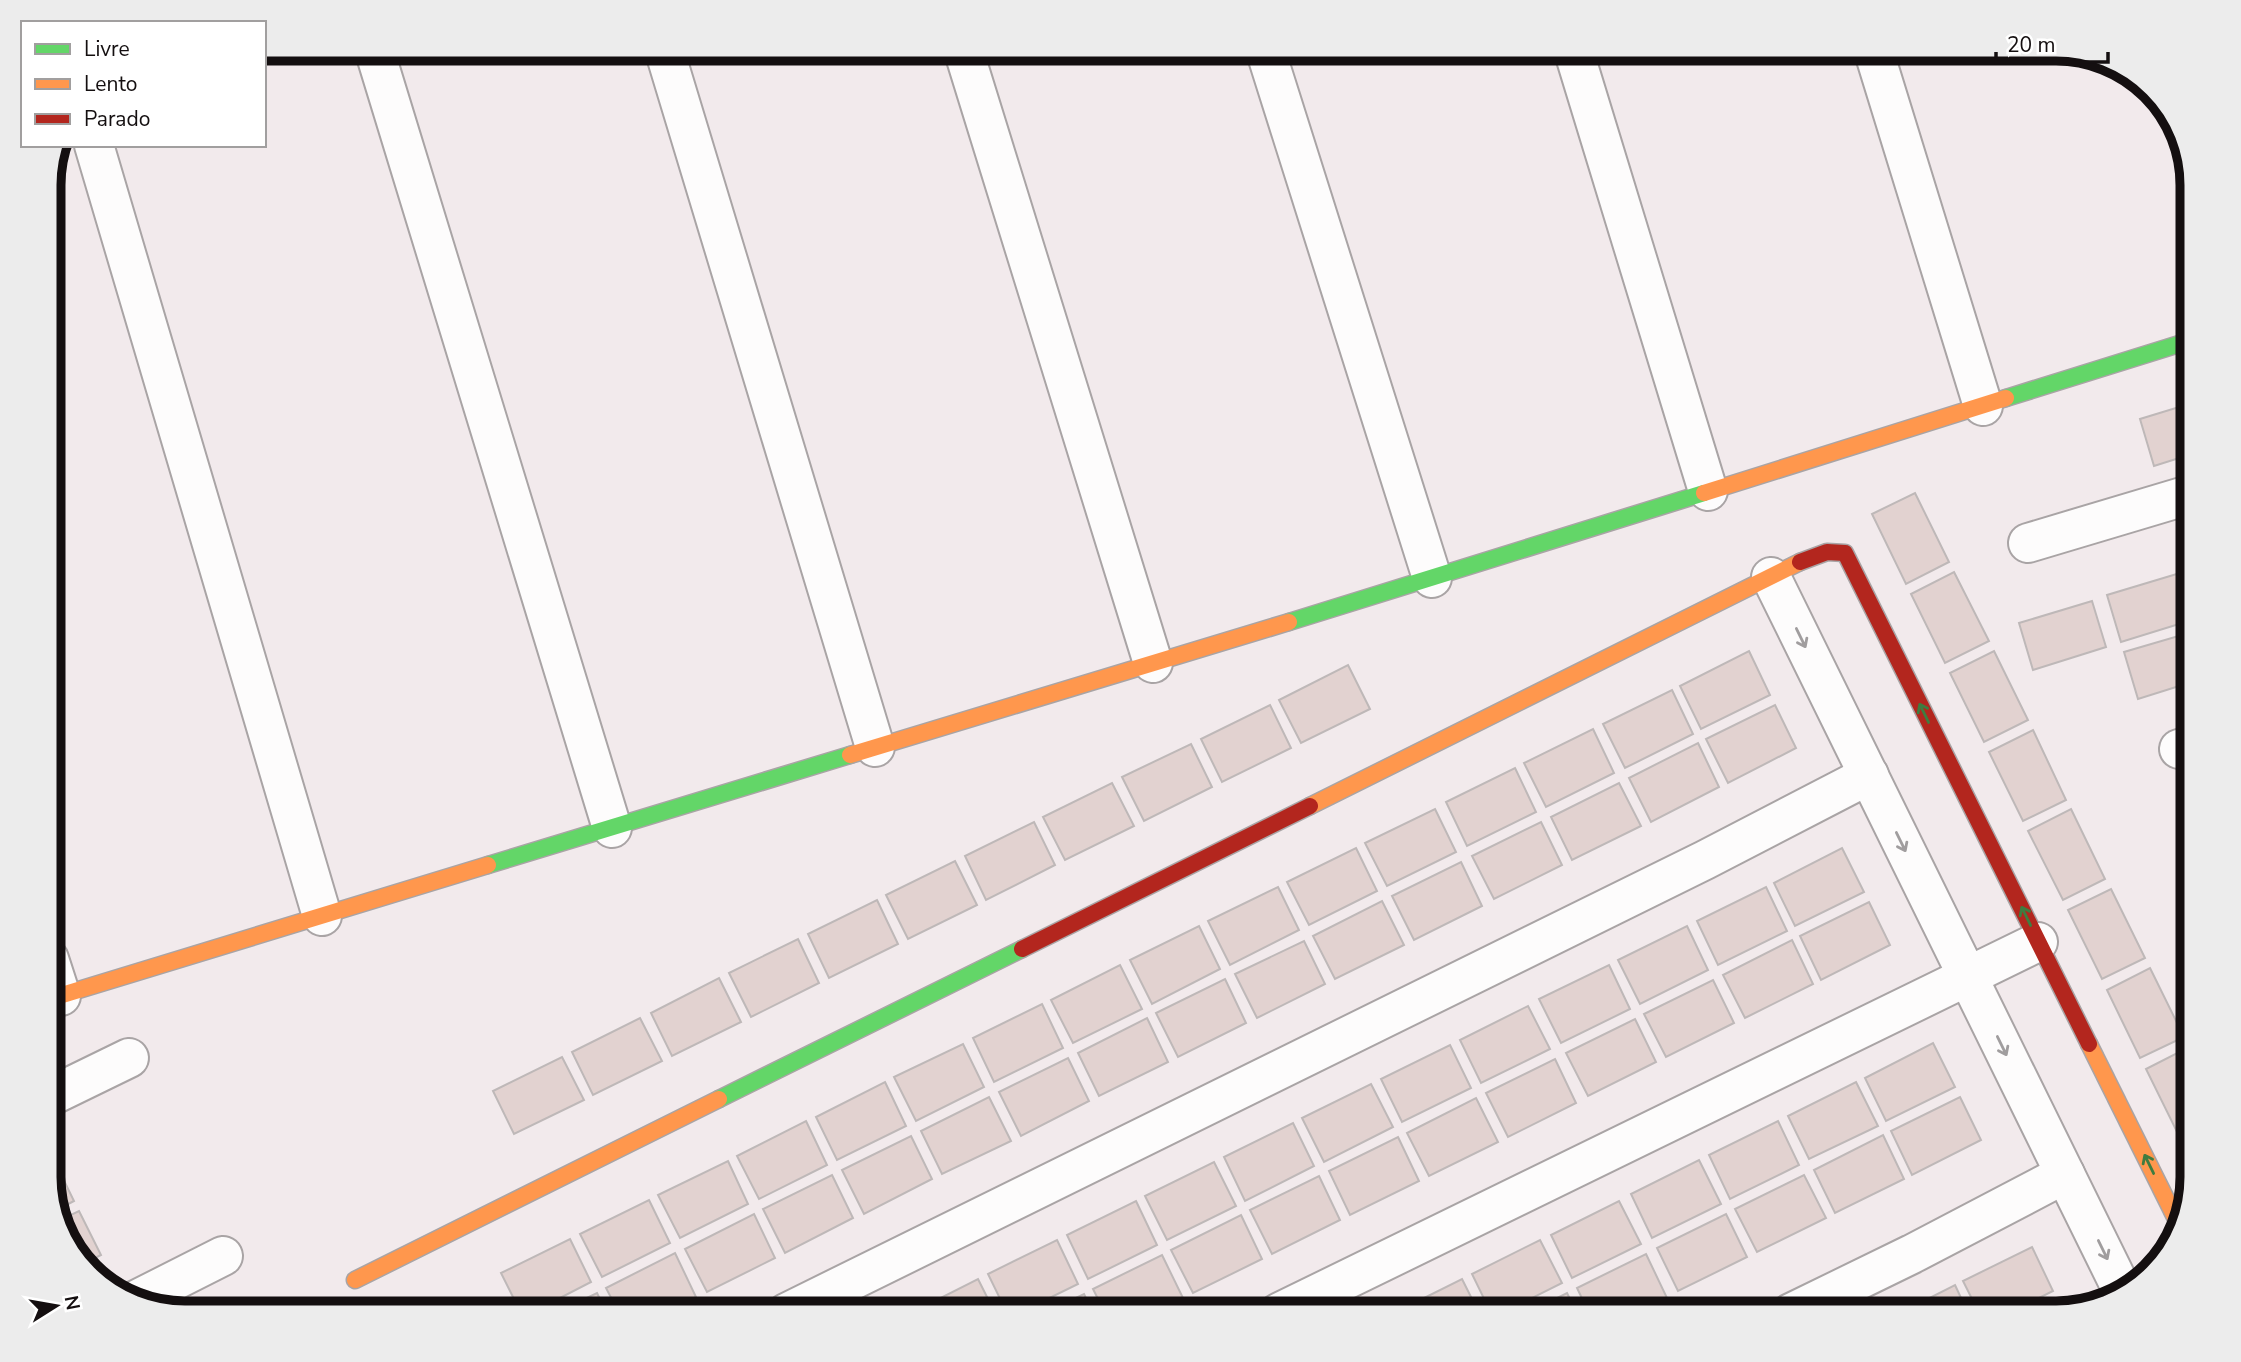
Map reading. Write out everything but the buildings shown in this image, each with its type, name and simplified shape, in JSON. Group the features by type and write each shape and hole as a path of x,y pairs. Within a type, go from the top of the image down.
{"street":[{"path":"1269,61 1432,578"},
{"path":"1577,61 1707,491"},
{"path":"1877,61 1983,406"},
{"path":"377,62 612,828"},
{"path":"668,62 875,747"},
{"path":"967,62 1153,663"},
{"path":"95,147 322,916"},
{"path":"62,995 1432,578 2179,344"},
{"path":"2028,543 2179,498"},
{"path":"355,1280 1770,577 1826,551 1836,550 1845,553 2174,1215"},
{"path":"1770,577 2119,1283"},
{"path":"810,1301 1704,860 1868,775"},
{"path":"1303,1301 2038,942"},
{"path":"62,1091 129,1058"},
{"path":"1816,1301 2065,1174"},
{"path":"147,1295 223,1256"}],"traffic: fast":[{"path":"2006,398 2179,344"},
{"path":"1289,622 1704,493"},
{"path":"488,865 850,755"},
{"path":"719,1099 1022,949"}],"traffic: slow":[{"path":"1704,493 2006,398"},
{"path":"1310,806 1800,562"},
{"path":"850,755 1289,622"},
{"path":"62,995 488,865"},
{"path":"2089,1044 2174,1215"},
{"path":"355,1280 719,1099"}],"traffic: jam":[{"path":"1800,562 1827,552 1845,553 2089,1044"},
{"path":"1022,949 1310,806"}]}
